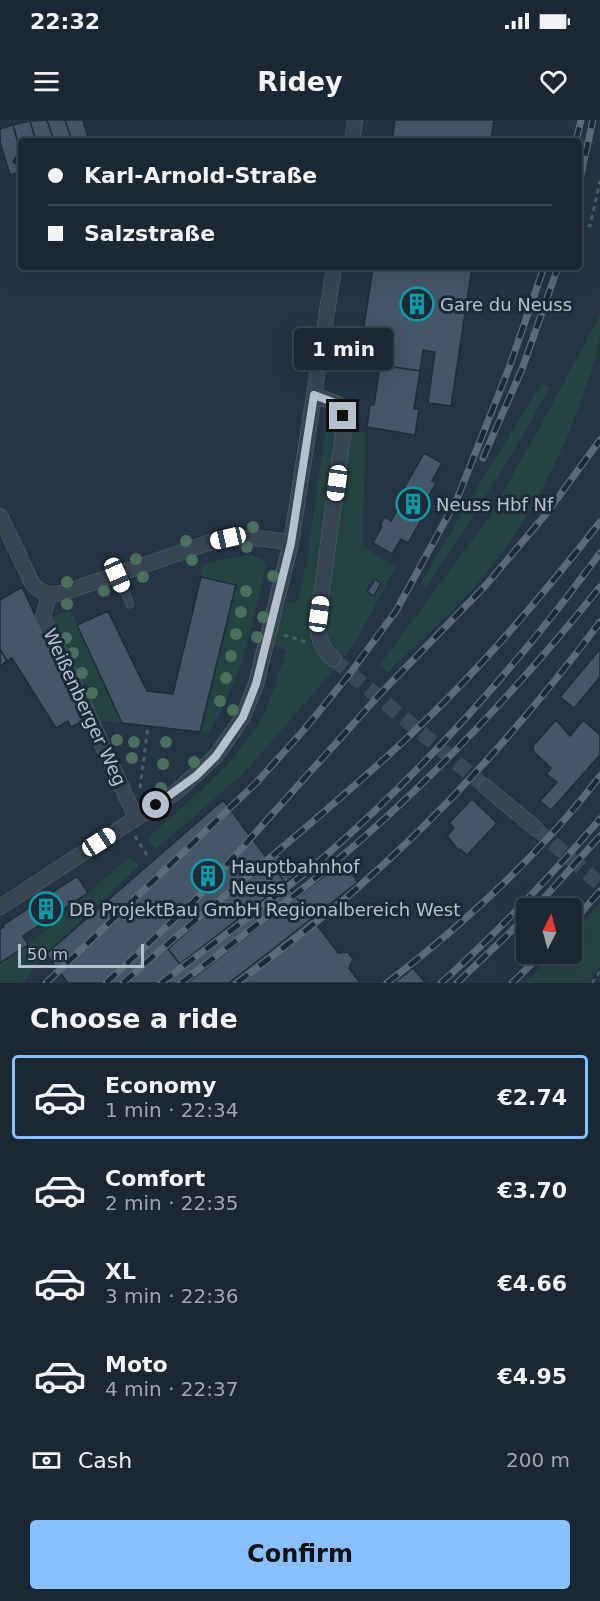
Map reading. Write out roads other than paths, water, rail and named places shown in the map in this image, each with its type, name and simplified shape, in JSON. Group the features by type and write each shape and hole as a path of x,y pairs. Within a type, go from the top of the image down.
{"street":[{"path":"353,138 356,120"},
{"path":"0,907 176,792 216,756 243,717 256,684 291,543 333,270"},
{"path":"314,395 338,404 343,416 344,428 317,626 324,650 333,659"},
{"path":"0,516 32,583 39,591 49,595 63,593 228,538 248,537 291,543"},
{"name":"Weißenberger Weg","path":"49,595 43,617 136,818"},
{"path":"486,788 534,828"}],"lane":[{"path":"117,575 130,604"}],"tunnel":[{"path":"333,659 486,787"},
{"path":"535,828 600,884"}],"railway":[{"path":"577,138 581,120"},
{"path":"582,170 593,120"},
{"path":"46,983 256,783 348,676 396,611 457,499 509,368 543,270"},
{"path":"483,458 522,369 557,270"},
{"path":"106,983 196,899 381,693 486,585 546,514 600,440"},
{"path":"123,983 372,770 432,714 507,635 600,522"},
{"path":"161,983 323,858 398,788 504,675 600,553"},
{"path":"181,983 310,883 437,769 505,698 600,587"},
{"path":"237,983 341,902 421,829 514,729 600,622"},
{"path":"387,983 500,887 552,833 600,776"},
{"path":"441,983 523,904 600,819"},
{"path":"544,898 600,836"},
{"path":"582,912 600,891"},
{"path":"457,983 516,927"},
{"path":"512,983 532,964"}],"place":[{"name":"Gare du Neuss","path":"417,304"},
{"name":"Neuss Hbf Nf","path":"413,504"},
{"name":"Hauptbahnhof Neuss","path":"208,876"},
{"name":"DB ProjektBau GmbH Regionalbereich West","path":"46,909"}]}
